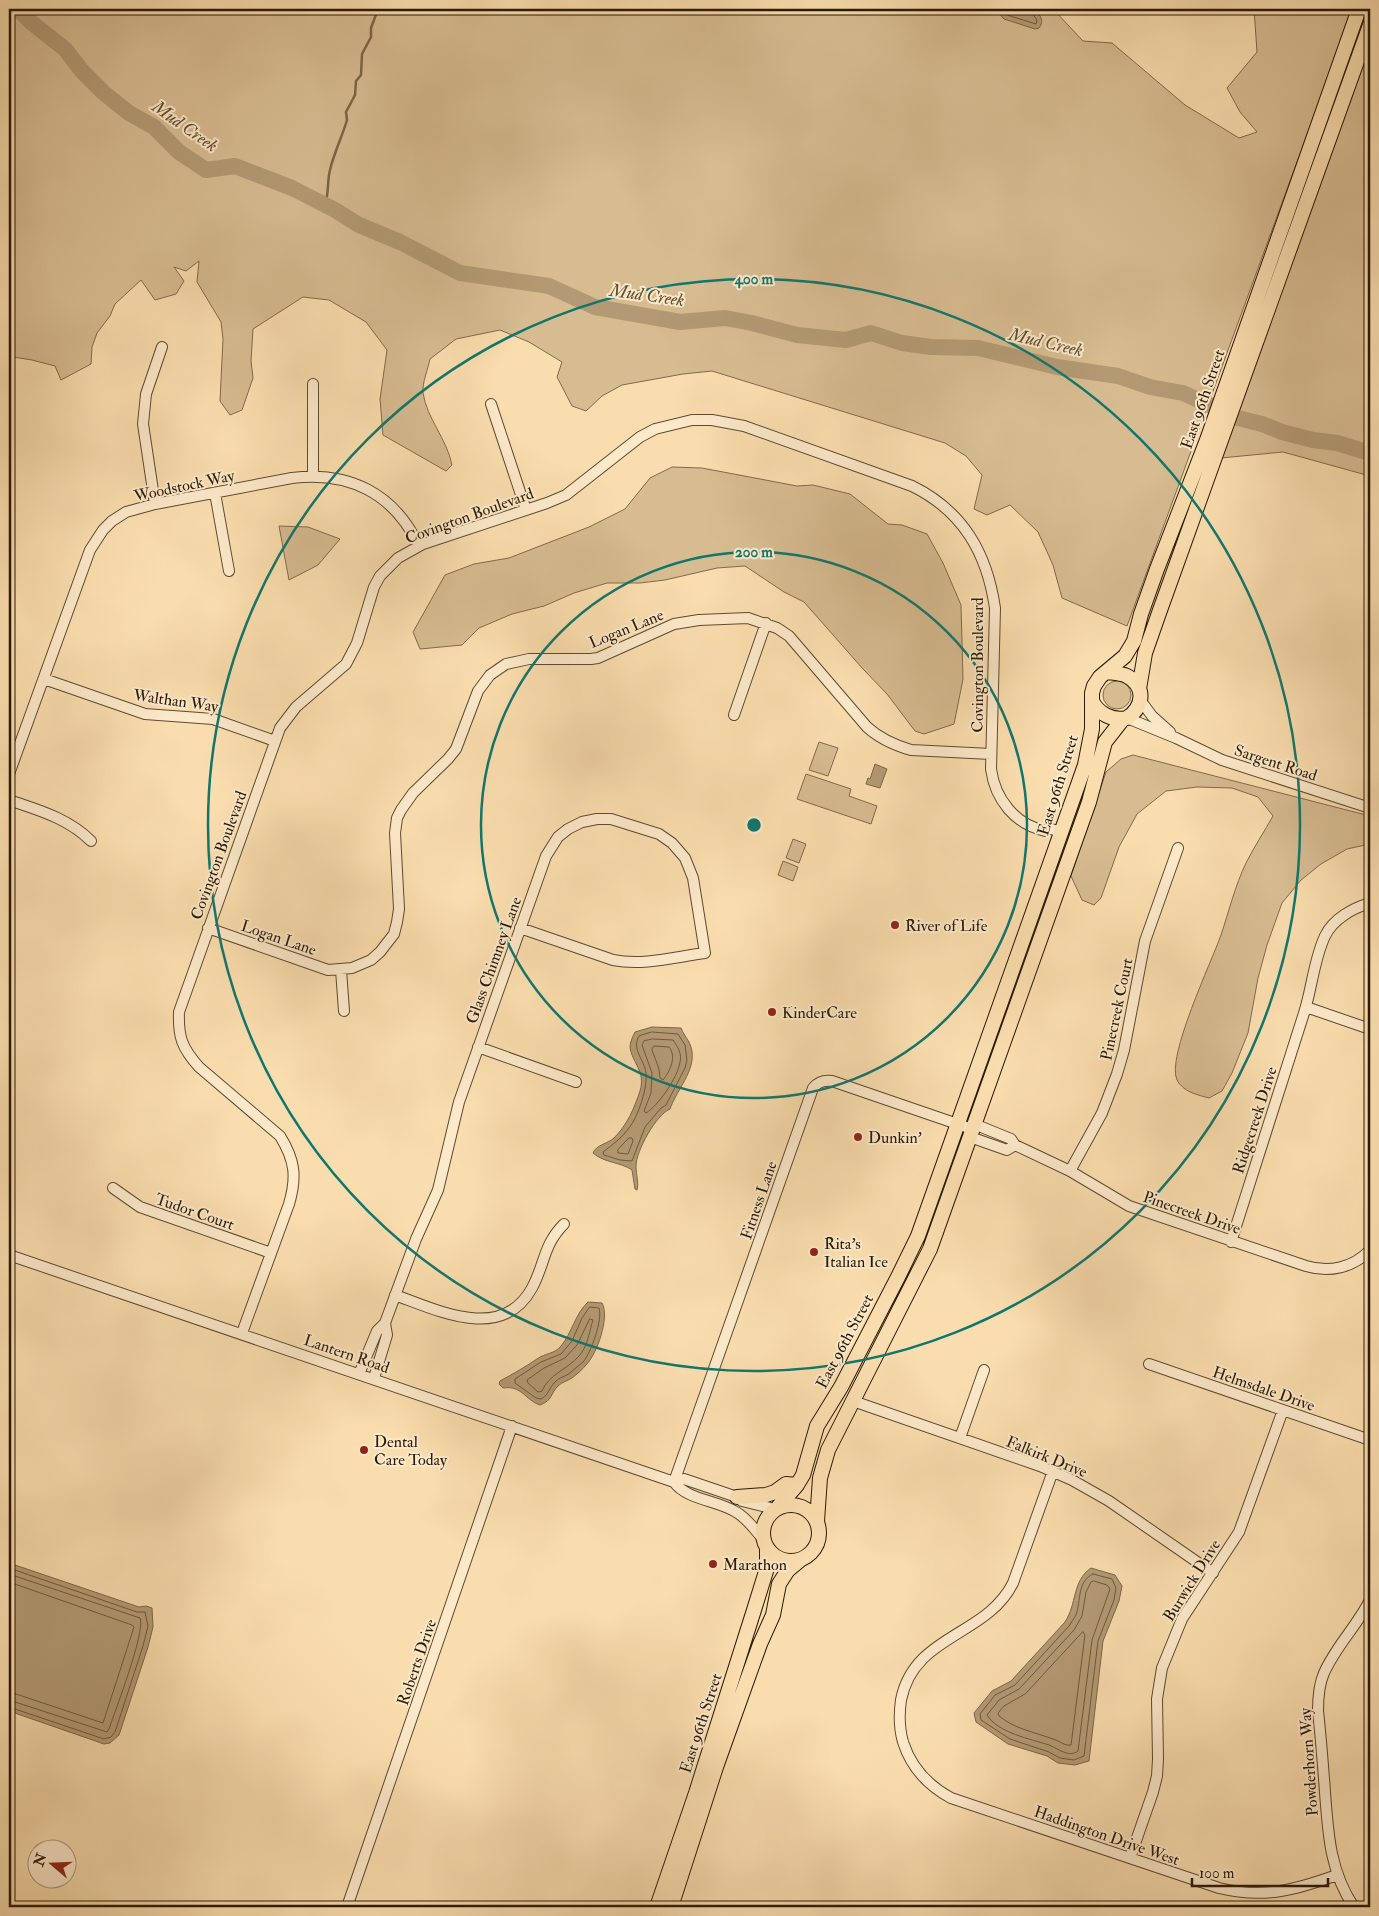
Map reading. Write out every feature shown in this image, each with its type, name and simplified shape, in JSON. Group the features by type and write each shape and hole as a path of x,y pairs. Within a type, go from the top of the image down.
{"main road":[{"name":"East 96th Street","path":"817,1521 818,1492 823,1464 830,1444 930,1249 1093,791 1104,745 1110,734 1137,710 1145,653 1213,442 1359,9"},
{"name":"East 96th Street","path":"1234,381 1370,25"},
{"name":"East 96th Street","path":"776,1508 797,1485 806,1467 817,1426 841,1387 913,1248 1088,754 1092,729 1094,686 1098,679 1125,656 1132,646 1157,569 1213,442"},
{"path":"1106,672 1126,676 1140,695"},
{"path":"1092,701 1099,711 1113,718 1125,719"},
{"path":"1051,911 1056,878 1068,842 1066,836 1061,832"},
{"path":"738,1497 766,1495 775,1492 786,1484 797,1485"},
{"path":"796,1505 812,1514 817,1521 819,1530 818,1540 808,1555 800,1560 781,1560 773,1555 765,1544 762,1530 765,1521 776,1508 796,1505"},
{"name":"East 96th Street","path":"657,1907 696,1793 767,1568 765,1544"},
{"name":"East 96th Street","path":"671,1907 719,1758 760,1644 773,1615 779,1584 788,1570 800,1560"}],"street":[{"path":"156,504 142,424 146,394 162,347"},
{"path":"313,384 313,476"},
{"path":"491,404 526,510"},
{"name":"Covington Boulevard","path":"242,1333 294,1187 294,1173 286,1146 280,1136 199,1067 189,1056 181,1042 178,1025 179,1012 280,728 296,707 346,664 356,643 374,587 380,576 394,561 419,546 566,495 640,437 655,429 692,420 712,420 744,426 912,486 925,492 946,508 966,531 982,557 992,586 995,608 991,754 993,781 1007,808 1027,825 1046,831 1048,828 1051,828 1061,832"},
{"name":"Woodstock Way","path":"9,774 90,550 112,521 126,512 156,504 313,476 330,477 358,485 382,498 402,518 419,546"},
{"path":"215,493 229,571"},
{"name":"Logan Lane","path":"208,928 328,970 341,970 361,965 370,960 388,944 394,934 399,909 395,833 397,818 405,801 456,749 478,691 490,675 506,664 523,660 582,660 598,658 666,626 683,622 748,618 766,624 790,636 867,727 877,736 911,750 991,754"},
{"path":"734,715 766,624"},
{"name":"Walthan Way","path":"44,679 145,714 213,719 275,741"},
{"name":"Sargent Road","path":"1140,695 1152,716 1176,738"},
{"name":"Sargent Road","path":"1125,719 1176,738 1203,752 1239,766 1370,808"},
{"path":"9,800 64,820 82,832 90,841"},
{"name":"Glass Chimney Lane","path":"374,1378 387,1335 385,1324 416,1239 438,1190 459,1102 520,928 546,856 558,837 582,822 611,819 659,834 680,850 690,866 693,878 705,953 647,962 626,962 613,960 520,928"},
{"path":"1046,831 1056,847"},
{"name":"Pinecreek Court","path":"1070,1171 1102,1113 1118,1074 1146,941 1178,848"},
{"name":"Ridgecreek Drive","path":"1230,1242 1306,1007 1320,947 1325,936 1342,916 1359,906 1370,903"},
{"path":"341,970 344,1011"},
{"path":"1306,1007 1370,1029"},
{"path":"478,1047 576,1082"},
{"name":"Fitness Lane","path":"674,1482 812,1088 820,1082 832,1081 972,1130"},
{"name":"Pinecreek Drive","path":"972,1130 1011,1139 1015,1145 1070,1171 1129,1206 1230,1242 1306,1266 1332,1269 1344,1266 1369,1254"},
{"name":"Tudor Court","path":"113,1188 140,1207 271,1253"},
{"path":"395,1295 464,1318 486,1319 497,1317 526,1297 532,1287 550,1240 564,1224"},
{"name":"Lantern Road","path":"9,1255 374,1378 674,1482 680,1490 737,1512 765,1544"},
{"name":"Glass Chimney Lane","path":"359,1374 377,1331 385,1324"},
{"name":"Helmsdale Drive","path":"1149,1364 1370,1440"},
{"path":"960,1438 984,1370"},
{"name":"Falkirk Drive","path":"853,1401 1053,1471 1102,1497 1213,1573"},
{"name":"Burwick Drive","path":"1130,1858 1155,1784 1158,1759 1157,1699 1162,1668 1182,1619 1230,1547 1246,1517 1284,1410"},
{"name":"Roberts Drive","path":"347,1907 512,1426"},
{"name":"Haddington Drive West","path":"1053,1471 1013,1583 1007,1594 989,1614 929,1652 915,1668 907,1682 901,1700 899,1719 901,1736 910,1761 929,1784 951,1798 1219,1888 1248,1893 1286,1891 1311,1885 1337,1875"},
{"name":"Lantern Road","path":"674,1482 684,1479 738,1497 742,1501 776,1508"},
{"name":"Powderhorn Way","path":"1354,1907 1341,1886 1334,1867 1328,1839 1318,1711 1319,1694 1324,1673 1332,1657 1360,1620 1370,1600"}],"shaded area":[{"path":"9,9 1053,9 1083,41 1112,43 1185,105 1239,138 1257,132 1240,112 1227,88 1257,52 1254,9 1353,9 1127,626 1062,598 1053,565 1038,532 1010,505 987,515 974,509 982,475 966,456 945,443 712,371 622,385 602,396 586,411 572,406 557,377 562,362 529,342 500,330 456,339 430,359 423,389 425,402 446,446 452,465 446,471 383,435 380,399 387,350 366,322 329,300 303,297 253,329 251,361 253,378 242,410 230,415 220,401 223,339 221,322 197,282 199,261 186,271 174,267 184,281 176,294 155,300 141,280 115,304 110,316 97,333 92,347 91,364 61,380 55,366 13,357 9,361"},
{"path":"1370,44 1370,476 1283,452 1221,458"},
{"path":"672,467 702,468 797,486 813,485 850,494 888,524 902,525 927,534 943,563 961,605 963,679 954,724 924,734 915,731 887,694 804,602 784,592 745,566 717,568 665,580 640,583 607,583 574,593 544,606 512,614 479,628 462,645 420,649 413,632 445,575 474,564 509,558 589,527 625,509 650,478"},
{"path":"279,526 308,527 340,539 318,565 289,580"},
{"path":"1117,681 1127,685 1131,695 1127,705 1117,709 1107,705 1103,695 1107,685"},
{"path":"819,742 838,748 828,776 809,770"},
{"path":"1133,755 1370,816 1370,844 1347,849 1321,864 1301,880 1282,903 1258,978 1248,1033 1232,1073 1222,1091 1209,1098 1191,1092 1177,1080 1175,1068 1178,1051 1242,872 1273,816 1258,797 1232,788 1197,787 1166,791 1137,814 1119,847 1101,898 1094,905 1082,900 1071,876 1106,772 1121,759"},
{"path":"806,774 851,789 849,796 877,806 871,824 797,799"},
{"path":"793,839 806,844 799,863 786,858"},
{"path":"783,861 798,867 793,881 778,875"}],"water":[{"path":"995,9 1035,9 1042,23 1039,28 1035,29 1004,19"},
{"path":"875,764 887,769 880,788 866,784 868,778 870,779"},
{"path":"652,1027 681,1028 689,1042 692,1060 687,1077 670,1109 653,1126 639,1152 636,1166 637,1190 635,1189 632,1170 623,1165 602,1159 593,1153 594,1150 614,1138 623,1128 633,1110 640,1091 641,1078 631,1053 630,1043 635,1032"},
{"path":"588,1302 602,1303 604,1317 598,1344 585,1367 555,1389 549,1399 540,1405 519,1391 503,1388 499,1384 500,1381 540,1357 559,1349 580,1312"},
{"path":"9,1563 139,1607 146,1606 152,1608 153,1627 148,1647 119,1735 110,1743 104,1744 9,1711"},
{"path":"1091,1568 1115,1575 1122,1586 1119,1601 1103,1641 1089,1761 1075,1765 1058,1763 1047,1756 1008,1744 976,1722 974,1713 992,1691 1011,1681 1065,1622 1081,1579"}],"waterway":[{"name":"Mud Creek","path":"18,9 32,23 65,49 82,71 104,93 129,113 154,127 179,152 206,170 235,166 292,188 335,210 359,225 400,242 460,273 549,286 595,307 680,322 725,318 797,335 846,340 871,333 902,343 931,347 978,348 1057,367 1118,376 1150,387 1183,393 1238,418 1262,424 1282,432 1313,440 1337,443 1370,453"},
{"path":"325,205 329,174 347,120 346,112 355,95 356,81 361,75 362,54 371,37 371,28 378,9"}],"place":[{"name":"River of Life","path":"895,925"},
{"name":"KinderCare","path":"772,1012"},
{"name":"Dunkin'","path":"858,1137"},
{"name":"Rita's Italian Ice","path":"814,1252"},
{"name":"Dental Care Today","path":"364,1450"},
{"name":"Marathon","path":"713,1564"}]}
